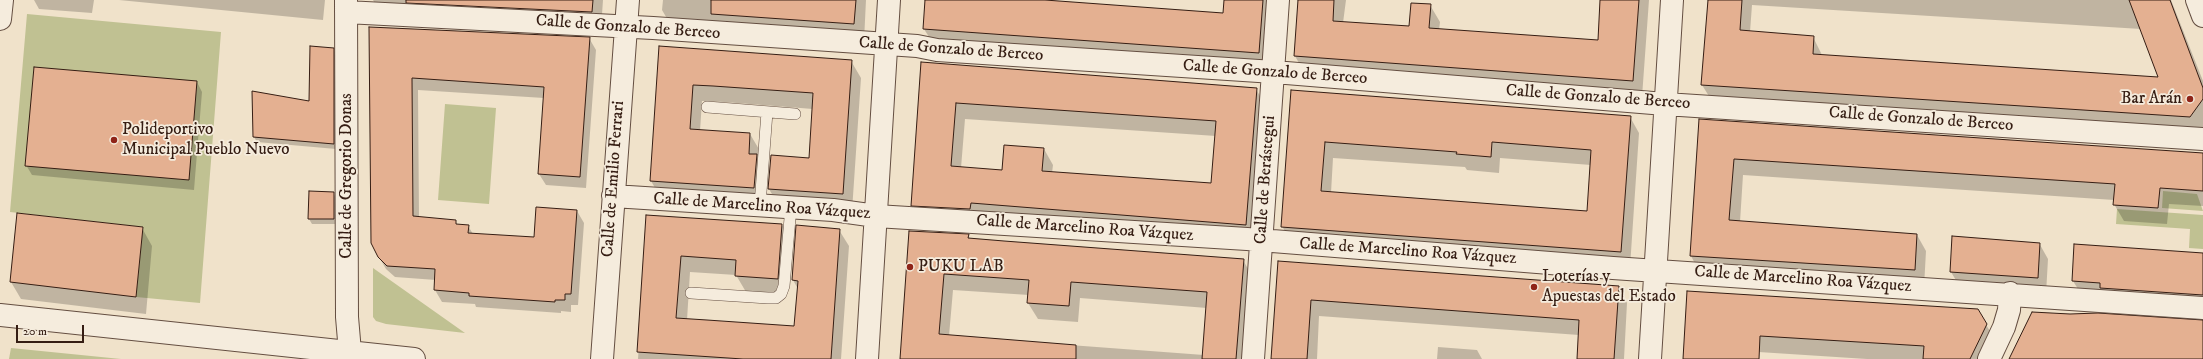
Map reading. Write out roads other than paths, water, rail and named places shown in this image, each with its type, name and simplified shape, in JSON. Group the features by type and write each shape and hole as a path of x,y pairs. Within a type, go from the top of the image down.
{"street":[{"path":"0,19 2,0"},
{"name":"Calle de Emilio Ferrari","path":"602,359 628,0"},
{"path":"867,359 885,44 889,0"},
{"name":"Calle de Berástegui","path":"1253,359 1278,0"},
{"path":"1650,359 1672,0"},
{"path":"2198,0 2203,16"},
{"name":"Calle de Gonzalo de Berceo","path":"346,6 626,27 917,46 937,50 1274,72 1665,104 2203,139"},
{"name":"Calle de Gregorio Donas","path":"346,6 347,317 350,352"},
{"name":"Calle de Marcelino Roa Vázquez","path":"613,196 791,207 876,216 1262,241 1656,271 2010,293 2203,308"},
{"path":"1990,359 2004,327 2009,310 2010,293"},
{"path":"0,315 414,359"}],"lane":[{"path":"707,107 795,114"},
{"path":"760,205 767,112"},
{"path":"691,292 768,298 776,298 781,294 784,286 791,207"}],"place":[{"name":"Bar Arán","path":"2190,99"},
{"name":"Polideportivo Municipal Pueblo Nuevo","path":"114,140"},
{"name":"PUKU LAB","path":"910,267"},
{"name":"Loterías y Apuestas del Estado","path":"1534,287"}]}
